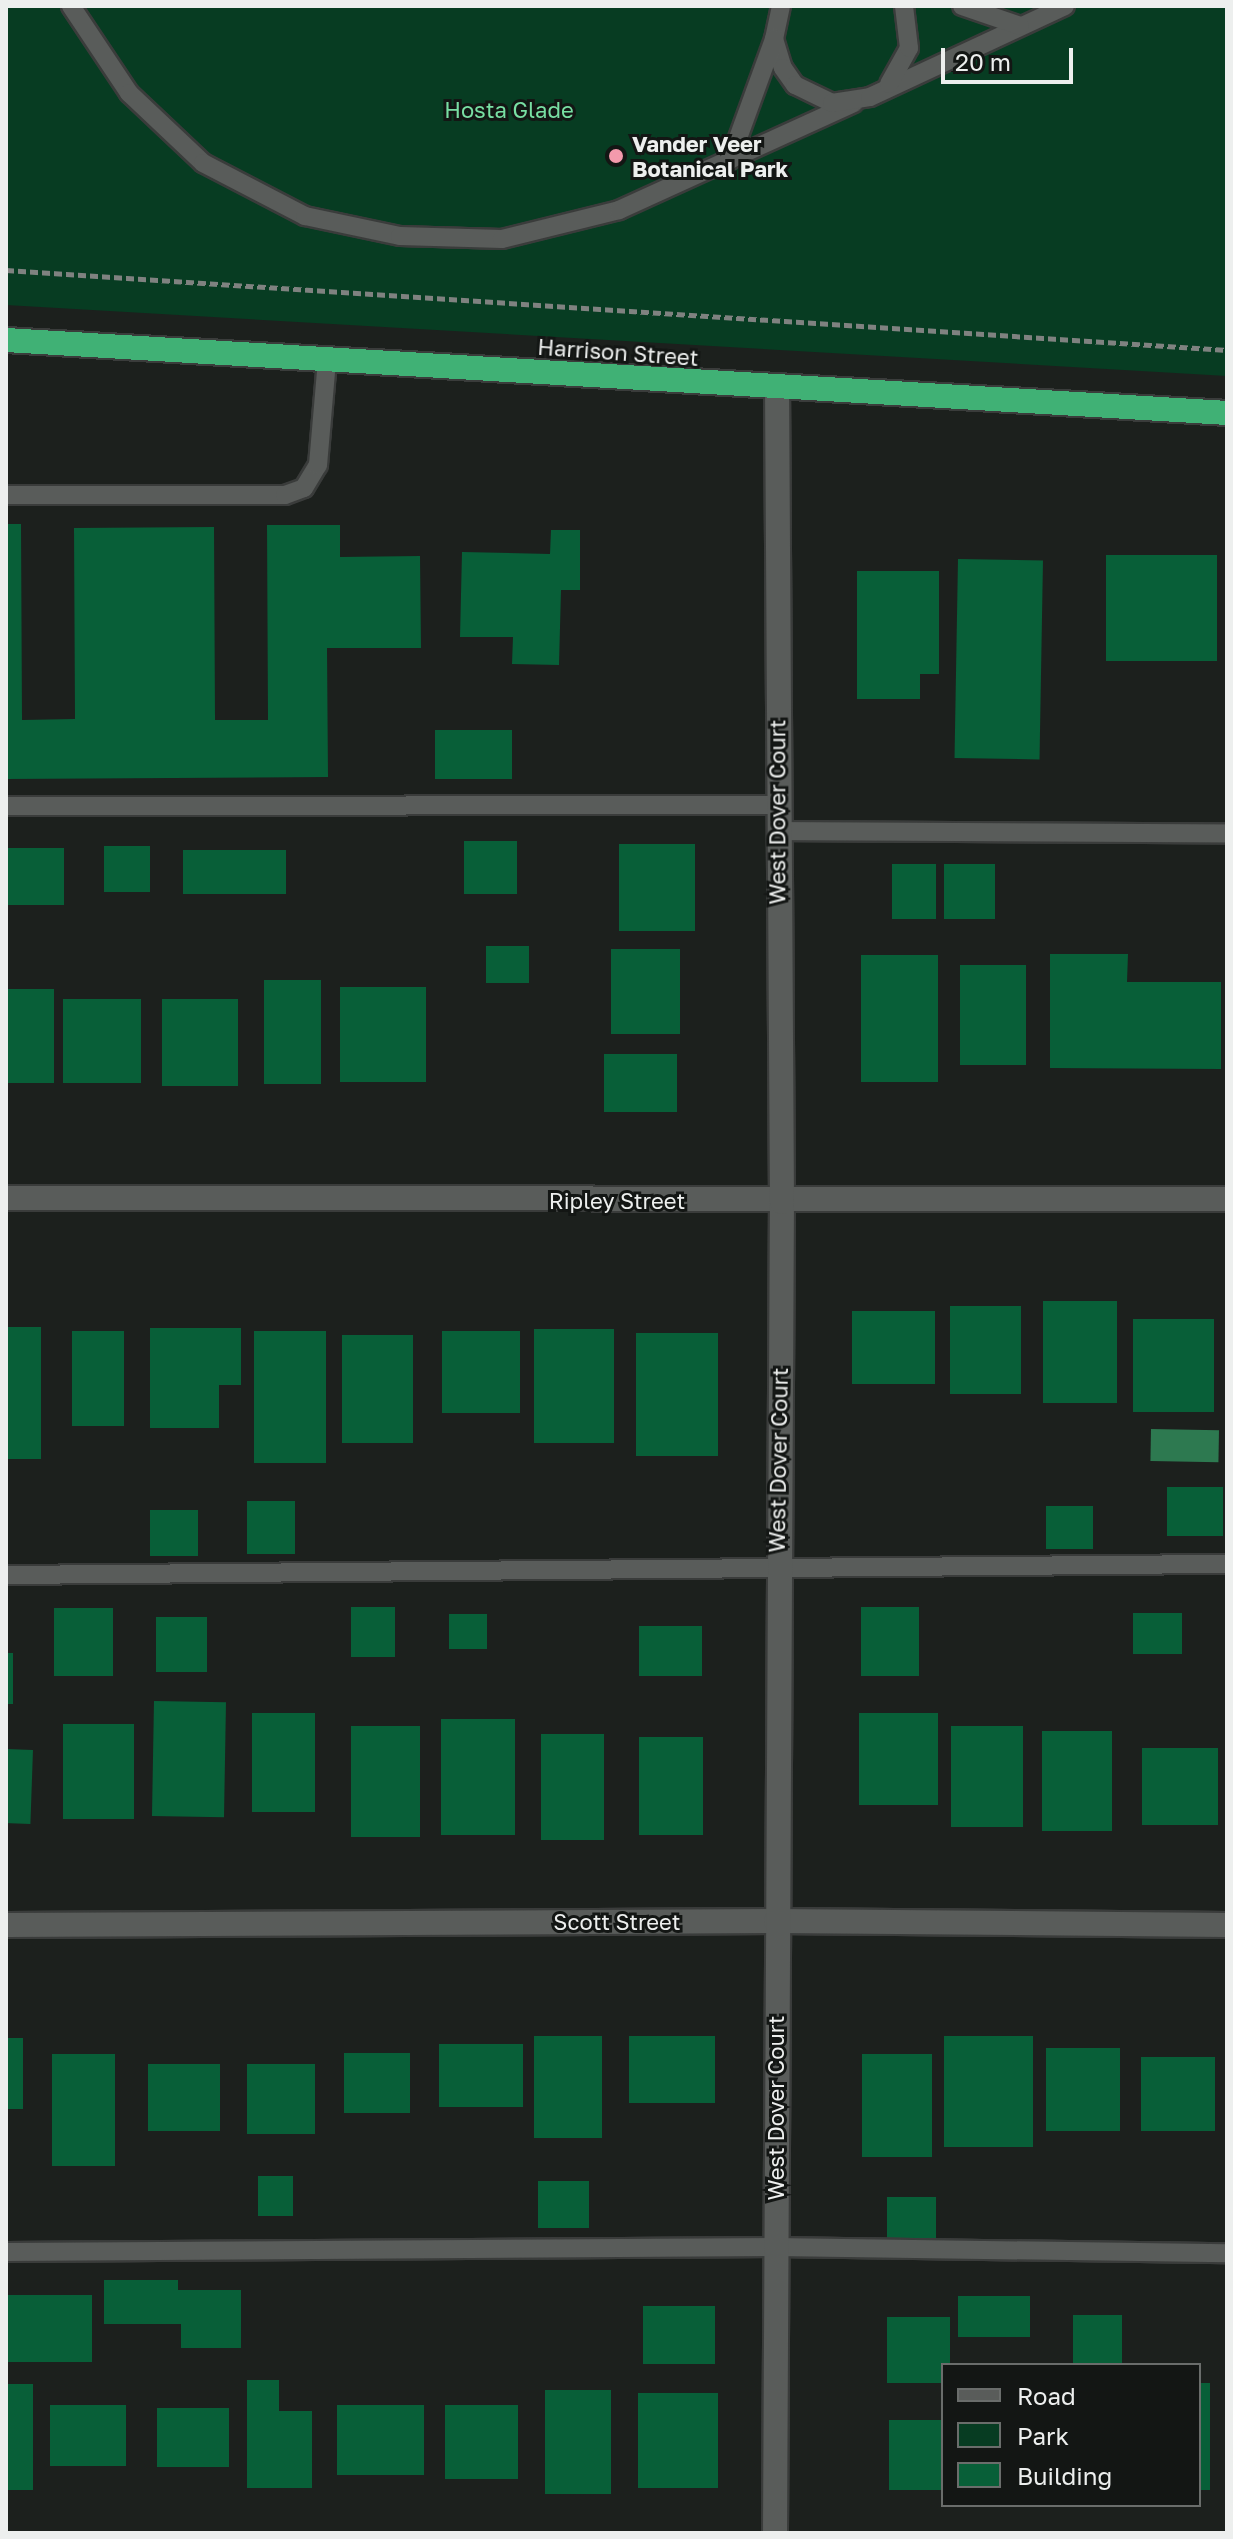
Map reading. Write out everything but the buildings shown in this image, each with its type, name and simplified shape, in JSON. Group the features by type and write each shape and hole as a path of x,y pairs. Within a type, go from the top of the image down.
{"highway":[{"name":"Harrison Street","path":"6,340 1227,413"}],"street":[{"name":"West Dover Court","path":"775,2533 776,1565 782,1202 776,805 777,387"},
{"name":"Ripley Street","path":"6,1198 782,1202 1227,1199"},
{"name":"Scott Street","path":"6,1925 776,1921 1227,1925"}],"lane":[{"path":"71,6 129,93 203,163 305,216 400,236 502,239 619,210 1065,6"},
{"path":"887,86 902,69 909,48 904,6"},
{"path":"962,6 1020,26"},
{"path":"730,160 774,39 777,10"},
{"path":"774,39 783,68 795,85 813,97 854,103"},
{"path":"6,495 285,495 304,488 318,465 327,360"},
{"path":"6,806 776,805"},
{"path":"777,831 1227,833"},
{"path":"6,1575 776,1565 1227,1564"},
{"path":"6,2252 775,2247 1227,2253"}],"path":[{"path":"6,270 1227,350"}],"green space":[{"name":"Vander Veer Botanical Park","path":"6,6 1227,6 1227,376 6,305"}],"shaded area":[{"path":"1151,1429 1219,1430 1218,1462 1150,1461"}],"place":[{"name":"Vander Veer Botanical Park","path":"616,156"}],"park label":[{"name":"Hosta Glade","path":"509,110"}]}
